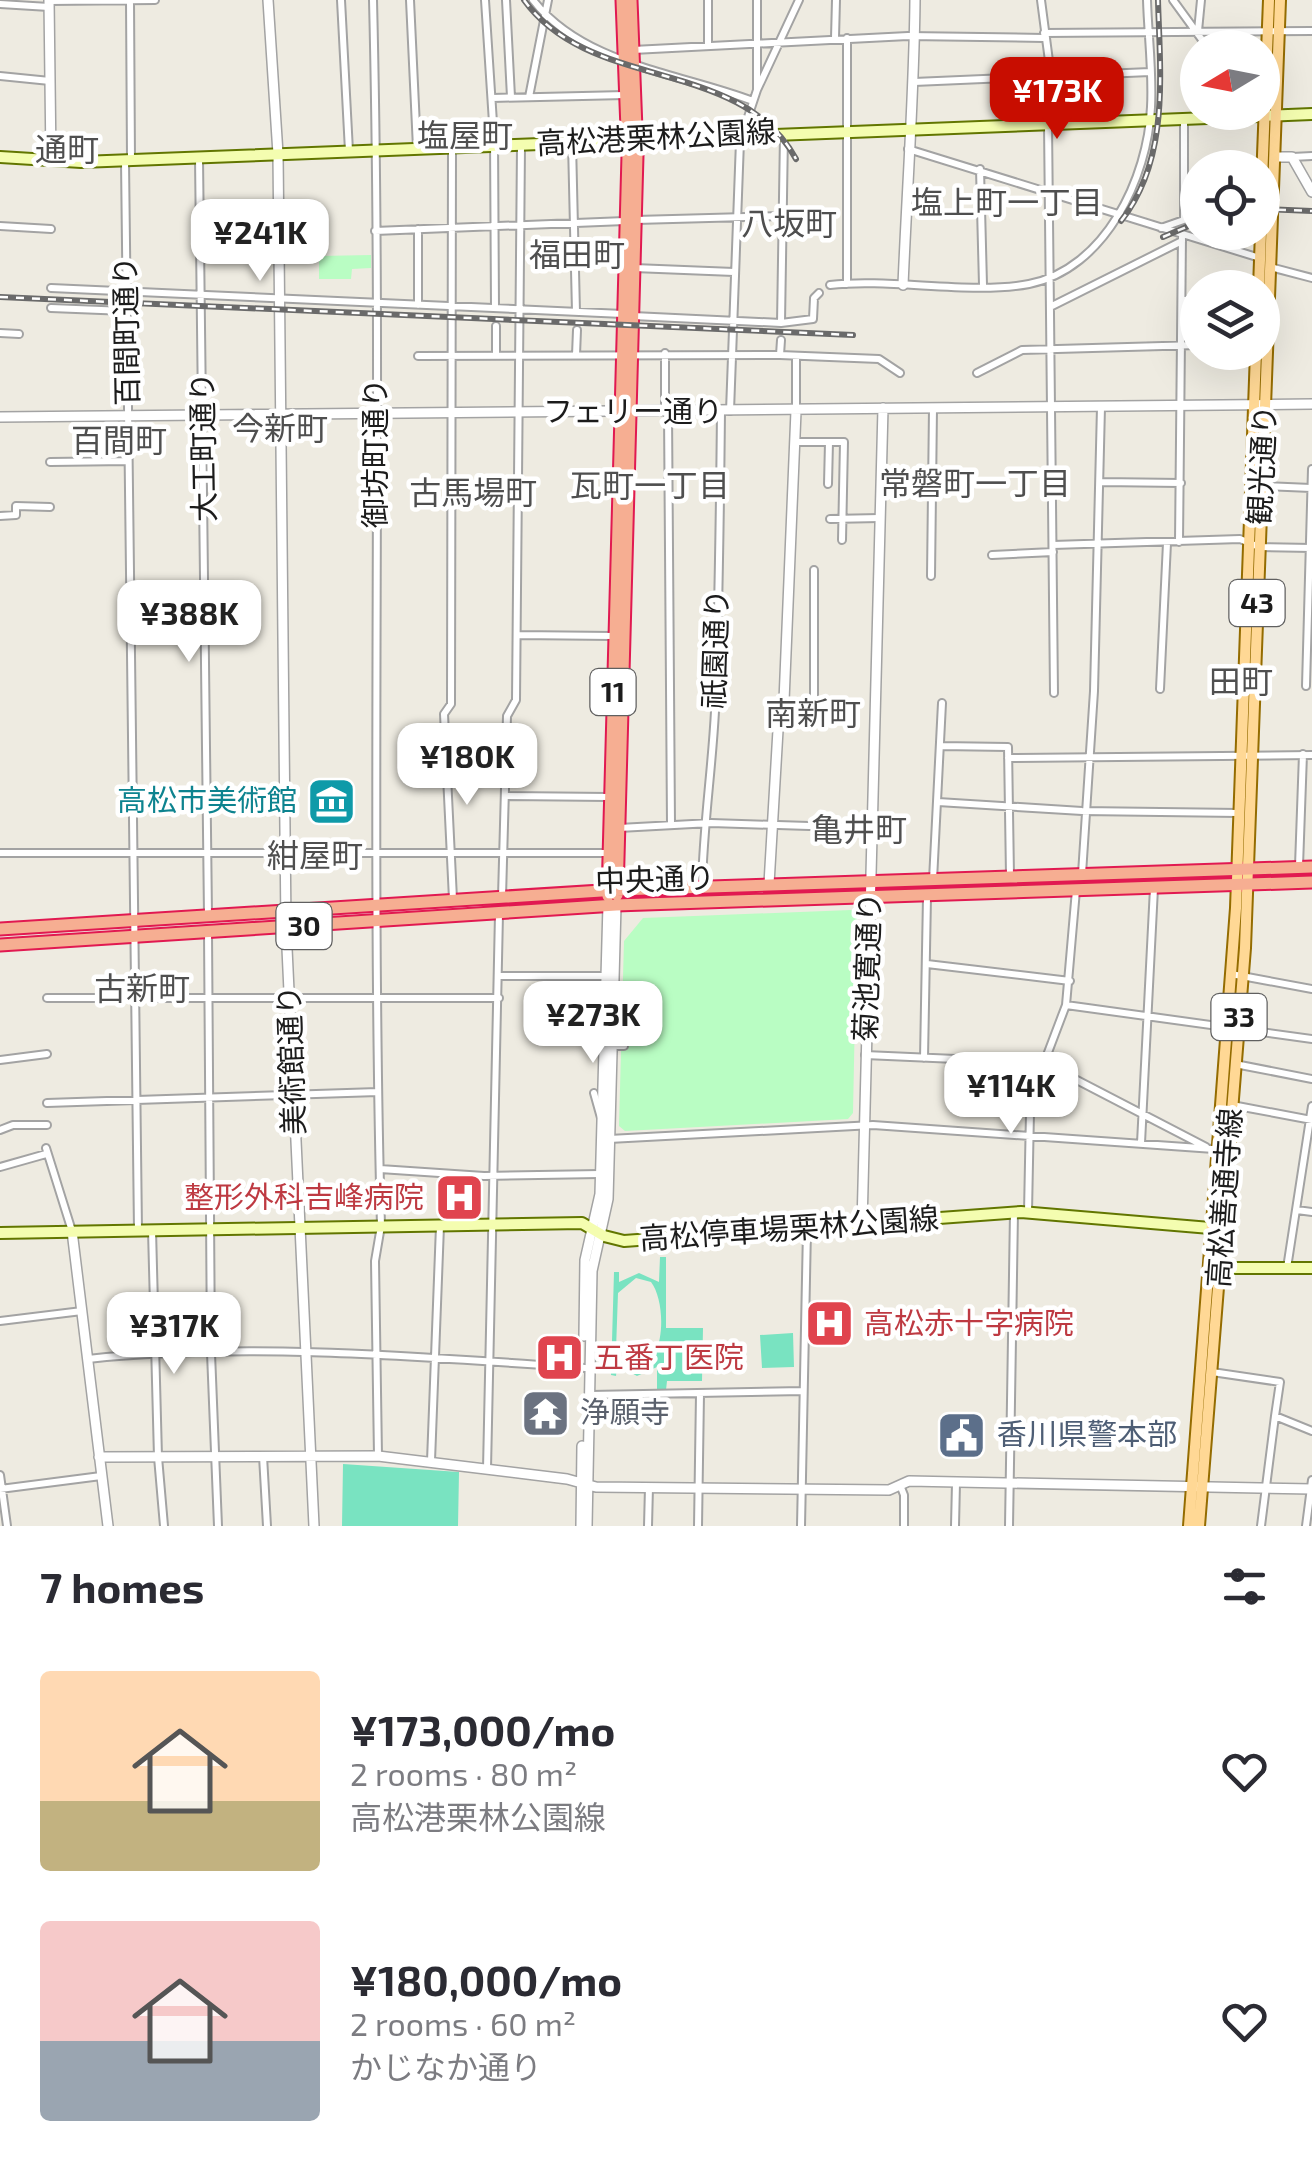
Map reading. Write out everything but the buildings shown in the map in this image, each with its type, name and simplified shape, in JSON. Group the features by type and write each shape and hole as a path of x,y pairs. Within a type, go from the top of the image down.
{"highway":[{"name":"11","path":"622,0 630,57 625,95 632,140"},
{"name":"11","path":"612,905 610,796 630,220 631,0"},
{"name":"11","path":"627,315 632,268 630,220"},
{"name":"11","path":"612,890 619,828 624,412"},
{"name":"中央通り","path":"0,929 612,890 1306,867"},
{"name":"中央通り","path":"0,945 612,905 1312,882"}],"main road":[{"name":"観光通り","path":"1269,0 1273,30"},
{"name":"観光通り","path":"1273,30 1280,0"},
{"name":"高松港栗林公園線","path":"1280,113 1312,114"},
{"name":"高松港栗林公園線","path":"0,156 51,161 198,158 1180,116"},
{"path":"1260,250 1260,270"},
{"name":"観光通り","path":"1242,870 1260,405 1271,250"},
{"name":"観光通り","path":"1254,544 1262,486 1257,370"},
{"name":"観光通り","path":"1242,870 1239,813 1247,754"},
{"name":"高松善通寺線","path":"1189,1526 1211,1372 1217,1149 1226,1104 1238,975 1242,870"},
{"name":"高松停車場栗林公園線","path":"0,1233 493,1224 595,1229 618,1241 1014,1212 1217,1228"},
{"path":"1215,1268 1312,1268"},
{"name":"高松善通寺線","path":"1199,1526 1197,1486 1215,1268"}],"street":[{"name":"百間町通り","path":"130,0 126,311 138,1230"},
{"path":"0,4 155,0"},
{"name":"美術館通り","path":"268,0 278,154 286,927 314,1526"},
{"path":"341,0 349,152"},
{"name":"御坊町通り","path":"372,0 377,304 374,922 381,1226 375,1261 378,1456"},
{"path":"410,0 417,149"},
{"path":"485,0 494,146 495,308"},
{"path":"506,0 512,98"},
{"path":"533,0 574,38 754,101"},
{"path":"529,97 548,0"},
{"path":"708,0 708,44"},
{"path":"757,0 757,90"},
{"path":"757,90 799,0"},
{"path":"836,0 836,38"},
{"path":"904,285 915,0"},
{"path":"1041,0 1052,122 1049,192 1054,693"},
{"path":"830,285 1028,284 1082,258 1132,189 1150,118 1147,0"},
{"path":"1174,0 1196,30"},
{"path":"1197,30 1201,0"},
{"path":"49,3 51,161"},
{"path":"1280,32 1312,31"},
{"path":"630,57 708,44 781,40 1180,32"},
{"path":"846,284 847,38"},
{"path":"914,82 1150,72"},
{"path":"0,76 50,81"},
{"name":"祇園通り","path":"702,887 715,708 735,217 743,134 757,90"},
{"path":"492,98 625,95"},
{"path":"781,323 784,132"},
{"path":"572,142 576,312"},
{"path":"502,897 511,708 516,700 521,144"},
{"path":"452,148 447,709 453,900"},
{"path":"907,148 1118,213 1180,238"},
{"path":"1280,157 1312,156"},
{"path":"1292,157 1312,192"},
{"name":"大工町通り","path":"198,158 208,916"},
{"path":"980,169 983,284"},
{"path":"375,230 520,222 784,216"},
{"path":"1160,228 1180,220"},
{"path":"0,226 51,229"},
{"path":"418,229 418,305"},
{"path":"1051,307 1180,240"},
{"path":"1227,250 1260,258"},
{"path":"1270,267 1312,278"},
{"path":"632,268 734,272"},
{"path":"52,288 781,323 813,319 814,298 820,293"},
{"path":"51,308 126,311"},
{"path":"496,326 496,356"},
{"path":"576,355 577,330"},
{"path":"0,333 19,334"},
{"path":"780,356 781,340"},
{"path":"977,374 1015,352 1052,346 1180,346"},
{"path":"665,353 670,825"},
{"path":"418,356 796,356 879,359 900,373"},
{"path":"769,884 779,713 784,701 796,356"},
{"path":"1180,542 1182,370"},
{"name":"フェリー通り","path":"0,417 1312,404"},
{"path":"931,576 933,407"},
{"path":"1082,875 1099,544 1101,407"},
{"name":"菊池寛通り","path":"862,1225 883,408"},
{"path":"795,442 844,442 842,540"},
{"path":"828,484 829,442"},
{"path":"50,462 128,461"},
{"path":"1306,686 1312,468"},
{"path":"1101,482 1181,484"},
{"path":"1262,486 1311,485"},
{"path":"0,516 16,515 16,506 50,507"},
{"path":"830,519 880,518"},
{"path":"992,555 1099,544 1180,542 1311,548"},
{"path":"1160,689 1167,543"},
{"path":"814,570 814,708"},
{"path":"517,636 614,636"},
{"path":"932,880 942,703"},
{"path":"940,746 1008,747 1010,892"},
{"path":"1302,754 1306,867"},
{"path":"1008,758 1312,755"},
{"path":"505,796 610,796"},
{"path":"938,802 1087,811 1239,813"},
{"path":"619,828 704,824 872,828"},
{"path":"0,853 609,853"},
{"path":"1141,1144 1154,888"},
{"path":"1044,1063 1066,1006 1076,890"},
{"path":"924,1058 928,895"},
{"path":"584,1484 612,905"},
{"path":"584,1526 584,1270 608,1199 614,1017 612,905"},
{"path":"487,1469 499,913"},
{"path":"208,932 211,1352 218,1526"},
{"path":"857,940 869,940"},
{"path":"927,964 1070,980"},
{"path":"1238,975 1312,988"},
{"path":"500,976 607,976"},
{"path":"47,998 500,998"},
{"path":"1066,1006 1312,1039"},
{"path":"614,1017 617,1046 624,1046"},
{"path":"0,1060 47,1054"},
{"path":"865,1056 1044,1063 1217,1149"},
{"path":"1028,1212 1030,1062"},
{"path":"1230,1064 1312,1079"},
{"path":"48,1103 378,1092"},
{"path":"594,1093 602,1119"},
{"path":"1226,1104 1311,1119"},
{"path":"1286,1268 1308,1165 1312,1106"},
{"path":"0,1130 14,1125 47,1126"},
{"path":"609,1139 737,1128 864,1125 1217,1149"},
{"path":"0,1166 46,1151 72,1232 108,1526"},
{"path":"380,1169 493,1176 600,1174"},
{"path":"1297,1210 1312,1212"},
{"path":"1009,1526 1014,1212"},
{"path":"431,1462 440,1225"},
{"path":"801,1526 807,1229"},
{"path":"152,1230 158,1457 164,1526"},
{"path":"0,1321 82,1312"},
{"path":"88,1359 155,1352 211,1352 584,1368"},
{"path":"1211,1372 1280,1382 1261,1526"},
{"path":"588,1394 803,1391"},
{"path":"698,1526 700,1394"},
{"path":"1275,1416 1312,1431"},
{"path":"264,1456 267,1526"},
{"path":"99,1458 378,1456 584,1484 649,1487 889,1490 906,1481 1312,1486 1306,1526"},
{"path":"0,1475 7,1526"},
{"path":"1,1489 102,1476"},
{"path":"955,1526 956,1482"},
{"path":"900,1486 904,1495 904,1526"},
{"path":"648,1526 649,1487"}],"green space":[{"path":"371,255 371,268 352,269 351,279 319,279 319,256"},
{"path":"851,910 857,914 853,1113 848,1119 625,1131 619,1126 624,941 643,918"},
{"path":"660,1257 666,1257 666,1328 703,1328 702,1381 667,1381 666,1390 657,1390 657,1367 637,1376 617,1365 616,1376 611,1375 614,1272 619,1272 619,1282 639,1273 659,1282","holes":["636,1278 651,1282 660,1304 661,1332 653,1358 635,1371 623,1365 616,1350 618,1293"]},
{"path":"793,1333 794,1367 762,1368 760,1335"},
{"path":"343,1464 459,1472 458,1526 342,1526"}],"railway":[{"path":"524,0 553,29 587,50 703,88 739,104 771,126 796,159"},
{"path":"1121,221 1137,197 1155,143 1160,86 1158,0"},
{"path":"1280,210 1312,211"},
{"path":"1163,237 1180,230"},
{"path":"0,297 853,335"}],"place":[{"name":"高松市美術館","path":"332,801"},
{"name":"整形外科吉峰病院","path":"459,1198"},
{"name":"高松赤十字病院","path":"829,1324"},
{"name":"五番丁医院","path":"559,1358"},
{"name":"浄願寺","path":"545,1413"},
{"name":"香川県警本部","path":"962,1435"}],"district":[{"name":"塩屋町","path":"465,136"},
{"name":"通町","path":"67,150"},
{"name":"塩上町一丁目","path":"1007,203"},
{"name":"八坂町","path":"789,224"},
{"name":"福田町","path":"577,255"},
{"name":"今新町","path":"280,429"},
{"name":"百間町","path":"119,441"},
{"name":"常磐町一丁目","path":"975,484"},
{"name":"瓦町一丁目","path":"650,486"},
{"name":"古馬場町","path":"473,493"},
{"name":"田町","path":"1241,682"},
{"name":"南新町","path":"813,714"},
{"name":"亀井町","path":"859,830"},
{"name":"紺屋町","path":"315,856"},
{"name":"古新町","path":"142,989"}]}
